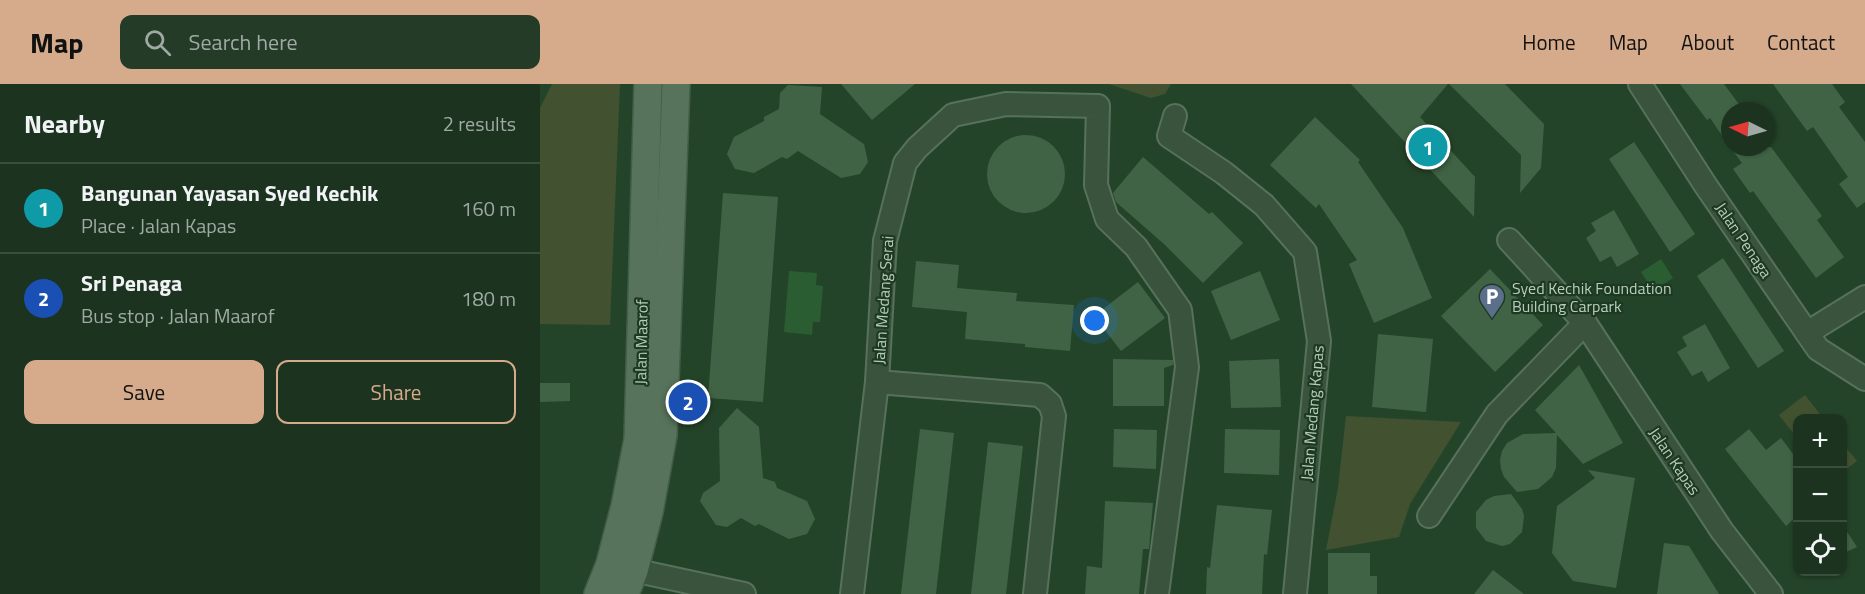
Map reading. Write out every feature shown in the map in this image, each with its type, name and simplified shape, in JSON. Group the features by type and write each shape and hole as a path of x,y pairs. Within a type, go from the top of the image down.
{"main road":[{"name":"Jalan Maarof","path":"623,576 625,506 638,439 648,84"},
{"name":"Jalan Maarof","path":"598,594 623,576 649,512 663,435 676,84"}],"street":[{"name":"Jalan Penaga","path":"1640,84 1706,186 1818,349 1865,379"},
{"name":"Jalan Medang Serai","path":"852,594 877,382 885,241 905,163 917,148 953,115 1006,104 1098,106 1096,185 1107,219 1136,247 1180,310 1187,367 1157,594"},
{"name":"Jalan Medang Kapas","path":"1175,116 1169,136 1224,173 1264,205 1305,252 1319,341 1295,594"},
{"name":"Jalan Kapas","path":"1509,240 1585,323 1722,531 1771,594"},
{"path":"1807,333 1865,297"},
{"path":"1429,516 1497,414 1585,323"},
{"path":"877,382 1040,395 1050,404 1054,416 1035,594"},
{"path":"623,576 744,594"}],"shaded area":[{"path":"552,84 620,84 610,325 540,324 540,108"},
{"path":"1109,84 1171,84 1165,94 1151,98"},
{"path":"1661,259 1673,278 1653,291 1641,272"},
{"path":"789,271 817,273 816,285 823,286 820,322 813,322 812,335 784,332"},
{"path":"1805,395 1820,414 1793,414 1793,433 1779,415"},
{"path":"1346,416 1461,422 1410,504 1399,537 1326,550 1338,488"},
{"path":"1847,449 1857,461 1847,469"}],"building":[{"path":"841,84 915,84 872,120"},
{"path":"1351,84 1448,84 1420,117 1475,177 1474,217"},
{"path":"1449,84 1505,84 1544,124 1541,168 1520,193 1521,155"},
{"path":"1680,84 1724,84 1737,102 1721,102 1721,134 1710,118 1707,120"},
{"path":"1773,84 1832,84 1845,102 1839,107 1865,142 1865,202 1857,208 1839,184 1848,177 1813,127 1807,131"},
{"path":"788,85 822,87 820,114 864,144 868,162 860,174 841,178 798,151 787,159 782,157 754,173 735,169 727,154 734,137 764,121 764,117 779,109 780,93"},
{"path":"1315,117 1360,160 1358,162 1403,228 1432,298 1374,323 1349,264 1357,260 1319,204 1316,208 1270,165"},
{"path":"1026,135 1041,138 1053,147 1062,159 1065,174 1062,189 1053,201 1041,210 1026,213 1011,210 999,201 990,189 987,174 990,159 999,147 1011,138"},
{"path":"1634,142 1695,234 1670,252 1609,159"},
{"path":"1775,152 1822,216 1817,220 1844,257 1816,278 1753,191 1750,193 1733,169 1742,163 1737,156 1775,156"},
{"path":"1143,157 1209,214 1212,212 1243,243 1203,283 1164,244 1116,202 1113,193"},
{"path":"723,193 778,197 763,402 708,398"},
{"path":"1614,210 1639,254 1617,267 1611,256 1600,262 1586,238 1596,231 1591,223"},
{"path":"1723,258 1784,351 1758,368 1697,276"},
{"path":"916,261 959,265 957,288 1017,293 1016,301 1074,305 1070,351 1025,347 1025,344 965,339 967,312 912,307"},
{"name":"Syed Kechik Foundation Building Carpark","path":"1490,269 1543,325 1495,372 1441,316"},
{"path":"1260,271 1280,320 1231,340 1211,291"},
{"path":"1138,282 1165,318 1121,351 1094,316"},
{"path":"1705,324 1730,368 1708,382 1702,371 1692,376 1677,352 1687,346 1682,337"},
{"path":"1378,334 1433,339 1426,412 1372,407"},
{"path":"1113,359 1173,360 1173,365 1164,368 1164,406 1113,406"},
{"path":"1279,359 1281,407 1231,408 1229,361"},
{"path":"1579,365 1623,443 1583,464 1557,435 1556,468 1552,477 1538,489 1517,492 1504,477 1501,469 1502,451 1507,443 1523,434 1556,433 1535,410"},
{"path":"540,383 570,383 570,401 540,402"},
{"path":"737,408 759,427 763,478 775,482 777,488 807,501 815,519 807,534 789,539 741,518 727,527 716,525 700,501 703,493 720,481 719,428"},
{"path":"920,429 954,433 936,594 901,594"},
{"path":"1114,429 1157,430 1156,469 1113,467"},
{"path":"1225,429 1280,430 1279,475 1224,473"},
{"path":"1749,429 1766,450 1781,438 1793,454 1793,520 1786,526 1725,449"},
{"path":"988,442 1023,446 1006,594 971,594"},
{"path":"1588,470 1635,478 1616,588 1573,581 1552,553 1557,506 1595,478"},
{"path":"1511,494 1522,509 1524,516 1522,532 1510,544 1502,546 1486,541 1476,528 1476,512 1486,500 1494,496"},
{"path":"1105,501 1153,503 1149,549 1143,549 1139,594 1085,594 1087,566 1102,568"},
{"path":"1217,505 1272,510 1267,555 1264,554 1262,594 1206,594 1207,567 1210,568"},
{"path":"1847,532 1857,547 1847,552"},
{"path":"1664,543 1689,546 1719,594 1657,594"},
{"path":"1328,553 1370,553 1370,576 1377,576 1377,594 1328,594"},
{"path":"1493,570 1524,594 1474,594"}],"place":[{"name":"Bangunan Yayasan Syed Kechik","path":"1428,147"},
{"name":"Syed Kechik Foundation Building Carpark","path":"1492,320"},
{"name":"Sri Penaga","path":"688,402"}]}
